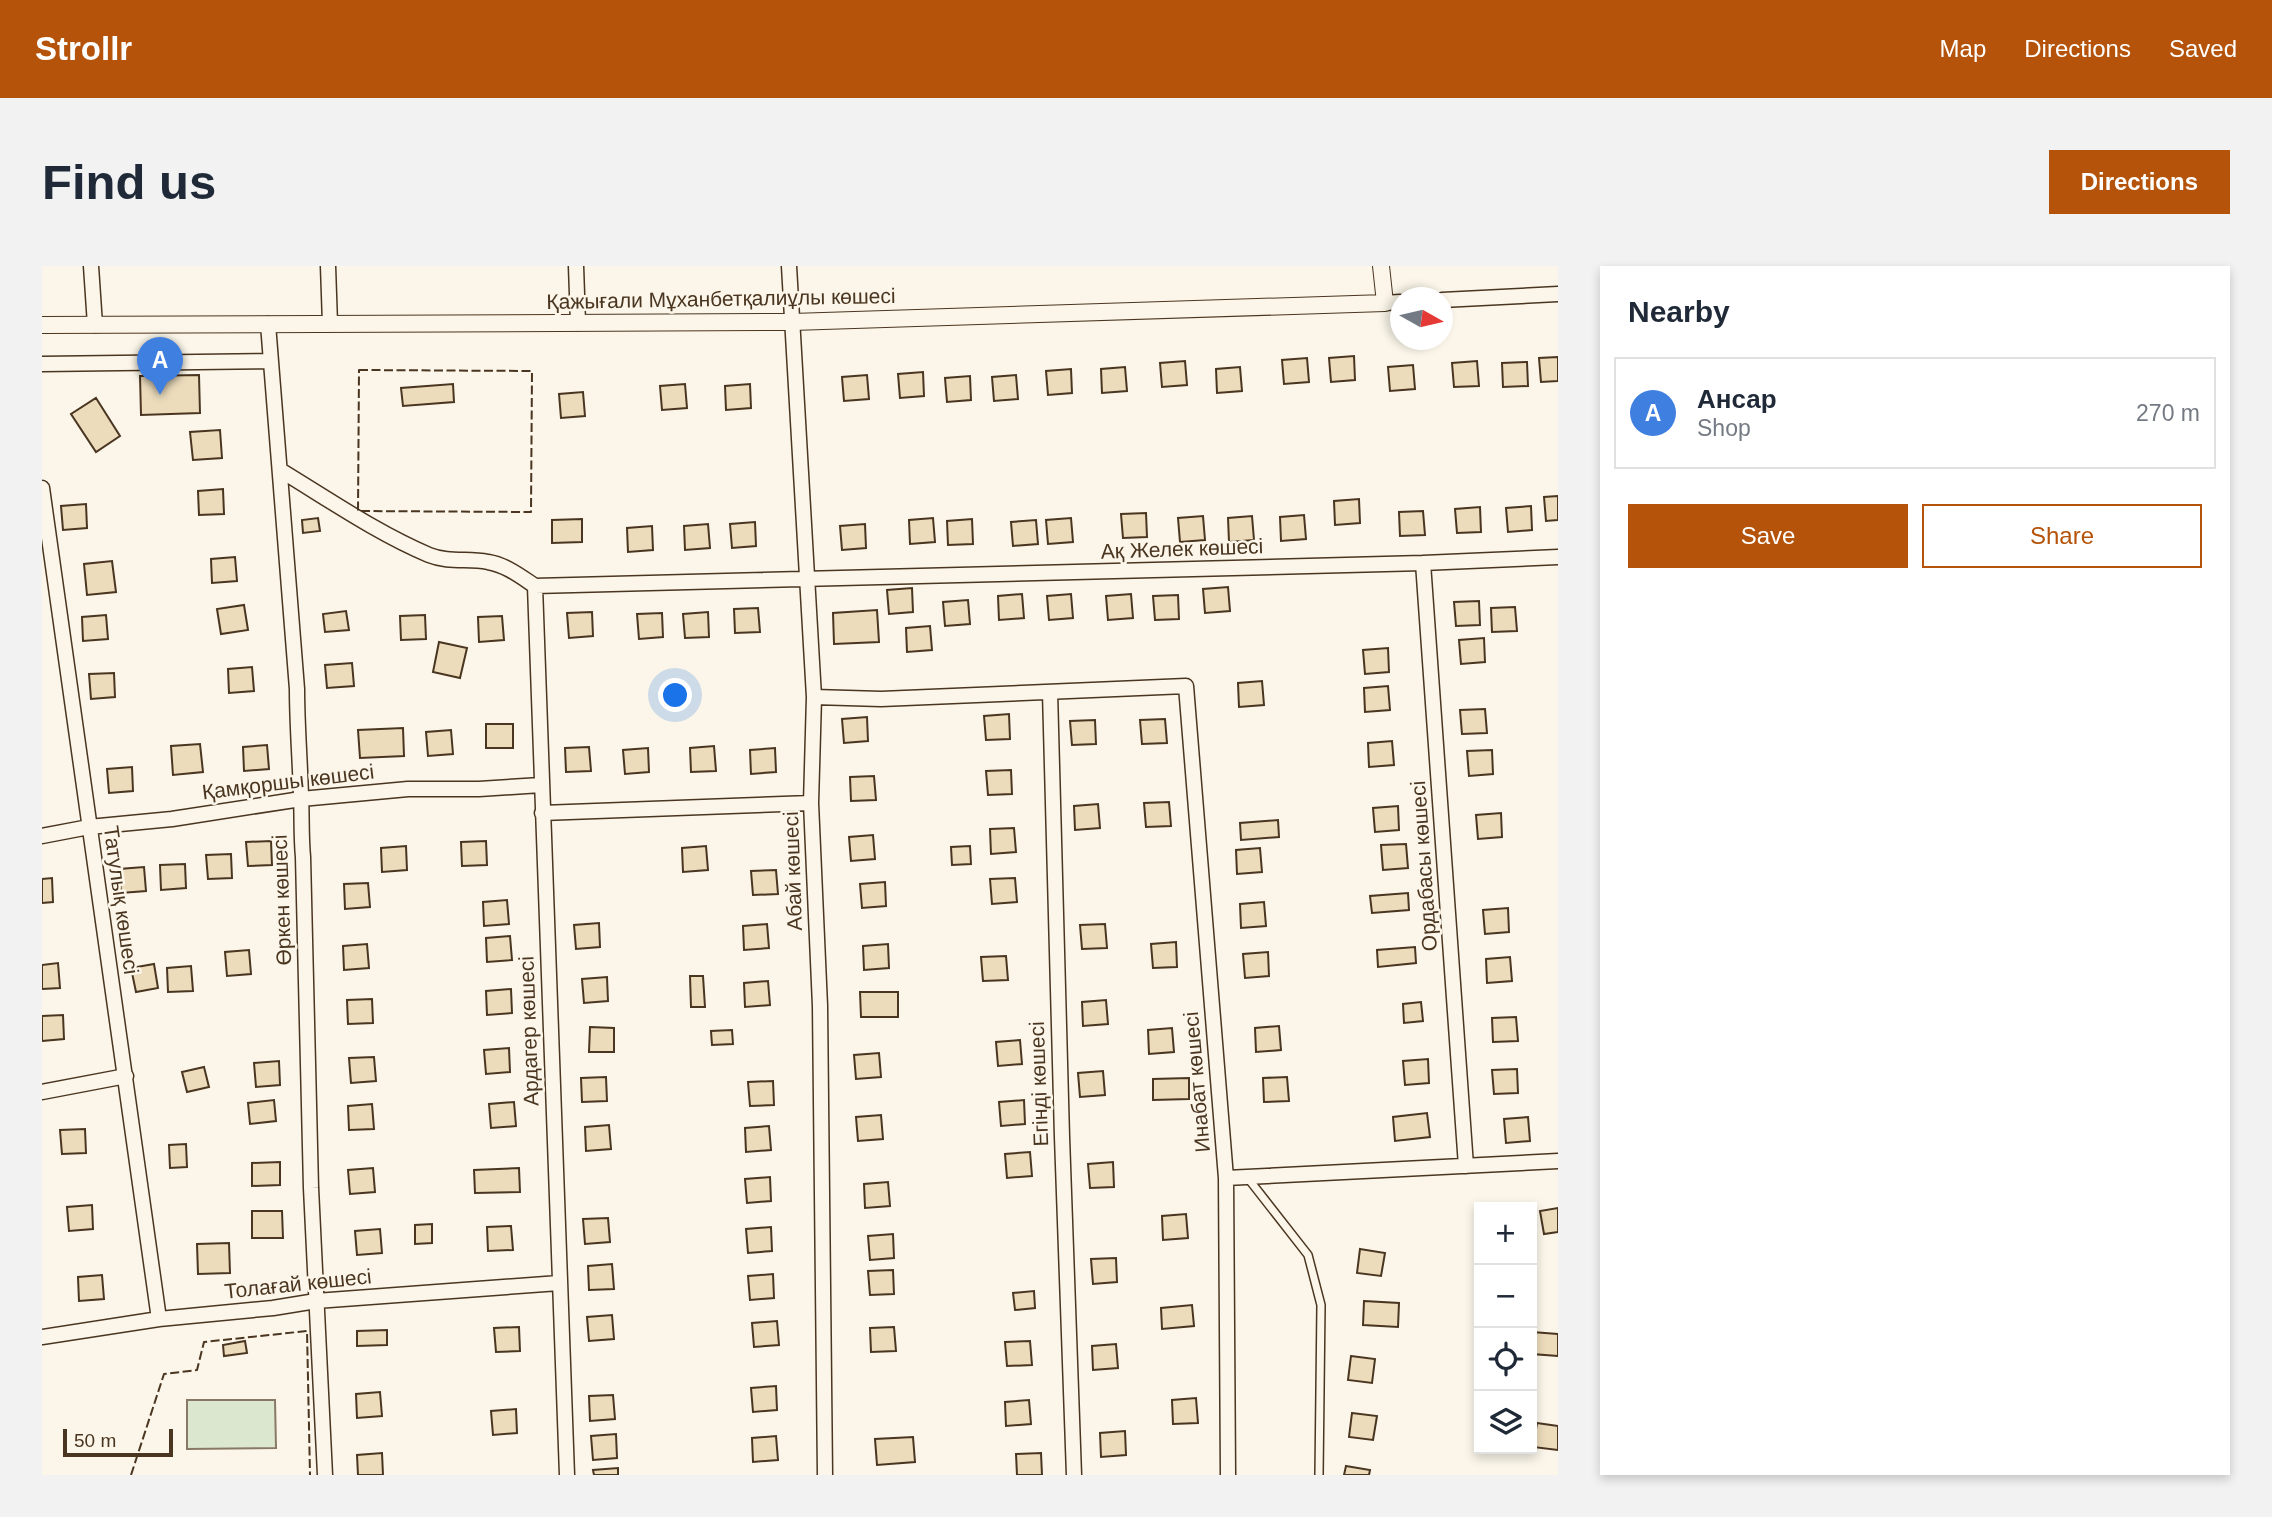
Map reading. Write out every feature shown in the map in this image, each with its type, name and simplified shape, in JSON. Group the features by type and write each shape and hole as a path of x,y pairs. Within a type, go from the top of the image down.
{"street":[{"path":"91,266 95,325"},
{"path":"328,266 330,324"},
{"path":"576,266 578,323"},
{"name":"Абай көшесі","path":"789,266 814,697 811,803 820,1006 825,1475"},
{"path":"1381,266 1390,293"},
{"path":"1453,299 1558,294"},
{"name":"Қажығали Мұханбетқалиұлы көшесі","path":"42,325 792,322 1390,302"},
{"name":"Өркен көшесі","path":"268,324 297,689 311,1188 325,1475"},
{"path":"42,364 271,361"},
{"path":"280,470 431,556 453,561 486,561 506,567 535,586"},
{"name":"Татулық көшесі","path":"42,488 159,1319"},
{"name":"Ақ Желек көшесі","path":"535,586 1423,563 1558,557"},
{"name":"Ордабасы көшесі","path":"1423,563 1466,1166"},
{"name":"Ардагер көшесі","path":"535,586 568,1475"},
{"name":"Инабат көшесі","path":"1050,692 1186,686 1226,1178 1228,1475"},
{"path":"814,697 881,699 1050,692"},
{"name":"Егінді көшесі","path":"1050,692 1074,1475"},
{"name":"Қамқоршы көшесі","path":"42,836 89,827 172,820 302,799 408,789 541,786"},
{"path":"542,813 811,803"},
{"path":"42,1092 126,1076"},
{"path":"1226,1178 1558,1161"},
{"name":"Толағай көшесі","path":"42,1337 159,1319 316,1301 559,1283"}],"lane":[{"path":"1247,1177 1308,1255 1321,1305 1319,1475"}],"green space":[{"path":"187,1400 275,1400 276,1448 187,1449"}],"building":[{"path":"1354,356 1355,380 1331,382 1329,358"},
{"path":"1558,357 1558,381 1541,382 1539,358"},
{"path":"1307,358 1309,382 1284,384 1282,360"},
{"path":"1185,361 1187,385 1162,387 1160,363"},
{"path":"1477,361 1479,386 1454,387 1452,363"},
{"path":"1527,362 1528,386 1503,387 1502,363"},
{"path":"1413,365 1415,389 1390,391 1388,367"},
{"path":"1125,367 1127,391 1102,393 1101,369"},
{"path":"1240,367 1242,391 1217,393 1216,369"},
{"path":"1071,369 1072,393 1048,395 1046,371"},
{"path":"923,372 924,396 900,398 898,374"},
{"path":"199,375 200,413 141,415 140,376"},
{"path":"867,375 869,399 844,401 842,377"},
{"path":"1016,375 1018,399 994,401 992,377"},
{"path":"970,376 971,400 947,402 945,378"},
{"path":"453,384 454,402 403,406 401,388"},
{"path":"685,384 687,408 662,410 660,386"},
{"path":"750,384 751,408 726,410 725,386"},
{"path":"583,392 585,416 561,418 559,394"},
{"path":"96,398 120,436 96,452 71,414"},
{"path":"220,430 222,458 193,460 190,432"},
{"path":"223,489 224,514 199,515 198,491"},
{"path":"1558,496 1558,520 1546,521 1544,497"},
{"path":"1359,499 1360,523 1335,525 1334,501"},
{"path":"86,504 87,528 63,530 61,506"},
{"path":"1531,506 1532,530 1508,532 1506,508"},
{"path":"1480,507 1481,532 1457,533 1455,509"},
{"path":"1423,511 1425,535 1400,536 1399,512"},
{"path":"1146,513 1147,537 1123,538 1121,514"},
{"path":"1304,515 1306,539 1281,541 1280,517"},
{"path":"1203,516 1205,540 1180,542 1178,518"},
{"path":"1252,516 1254,540 1229,542 1228,518"},
{"path":"318,518 320,531 303,533 302,520"},
{"path":"933,518 935,542 910,544 909,520"},
{"path":"1071,518 1073,542 1048,544 1046,520"},
{"path":"582,519 582,542 552,543 552,520"},
{"path":"972,519 973,544 948,545 947,521"},
{"path":"1036,520 1038,544 1013,546 1011,522"},
{"path":"755,522 756,546 732,548 730,524"},
{"path":"708,524 710,548 685,550 684,526"},
{"path":"865,524 866,548 842,550 840,526"},
{"path":"652,526 653,550 628,552 627,528"},
{"path":"235,557 237,581 212,583 211,559"},
{"path":"112,561 116,592 87,595 84,564"},
{"path":"1228,587 1230,611 1205,613 1203,589"},
{"path":"912,588 913,612 889,614 887,590"},
{"path":"1022,594 1024,618 999,620 998,596"},
{"path":"1071,594 1073,618 1049,620 1047,596"},
{"path":"1131,594 1133,618 1108,620 1106,596"},
{"path":"1178,595 1179,619 1155,620 1153,596"},
{"path":"968,600 970,624 945,626 943,602"},
{"path":"1479,601 1480,625 1456,626 1454,602"},
{"path":"244,605 248,630 221,634 217,609"},
{"path":"1515,607 1517,631 1492,632 1491,608"},
{"path":"758,608 760,632 735,633 734,609"},
{"path":"877,610 879,642 834,644 833,613"},
{"path":"346,611 349,630 325,632 323,614"},
{"path":"592,612 593,636 569,638 567,613"},
{"path":"708,612 709,637 685,638 683,614"},
{"path":"662,613 663,637 639,639 637,614"},
{"path":"106,615 108,639 83,641 82,617"},
{"path":"425,615 426,639 401,640 400,616"},
{"path":"502,616 504,640 479,642 478,617"},
{"path":"930,626 932,650 907,652 906,628"},
{"path":"1484,638 1485,662 1461,664 1459,640"},
{"path":"439,642 467,648 460,678 433,672"},
{"path":"1388,648 1389,672 1365,674 1363,650"},
{"path":"352,663 354,686 327,688 325,665"},
{"path":"252,667 254,691 229,693 228,669"},
{"path":"114,673 115,697 91,699 89,674"},
{"path":"1262,681 1264,705 1239,707 1238,683"},
{"path":"1388,686 1390,710 1365,712 1364,688"},
{"path":"1485,709 1487,733 1462,734 1460,710"},
{"path":"1009,714 1010,739 986,740 984,716"},
{"path":"867,717 868,741 844,743 842,719"},
{"path":"1165,719 1167,743 1142,744 1140,720"},
{"path":"1095,720 1096,744 1072,745 1070,721"},
{"path":"486,724 513,724 513,748 486,748"},
{"path":"403,728 404,756 360,758 358,730"},
{"path":"451,730 453,754 428,756 426,732"},
{"path":"1392,741 1394,765 1369,767 1368,743"},
{"path":"200,744 203,772 173,775 171,746"},
{"path":"267,745 269,769 244,771 243,747"},
{"path":"714,746 716,771 691,772 690,748"},
{"path":"589,747 591,771 566,772 565,748"},
{"path":"648,748 649,772 625,774 623,750"},
{"path":"775,748 776,772 751,774 750,750"},
{"path":"1492,750 1493,774 1469,776 1467,751"},
{"path":"132,767 133,791 109,793 107,769"},
{"path":"1011,770 1012,794 988,795 986,771"},
{"path":"874,776 876,800 851,801 850,777"},
{"path":"1169,802 1171,826 1146,827 1144,803"},
{"path":"1098,804 1100,828 1075,830 1074,806"},
{"path":"1398,806 1399,830 1375,832 1373,808"},
{"path":"1501,813 1502,837 1478,839 1476,815"},
{"path":"1278,820 1279,837 1241,840 1240,823"},
{"path":"1014,828 1016,852 991,854 990,829"},
{"path":"873,835 875,859 851,861 849,837"},
{"path":"271,841 272,865 248,866 246,842"},
{"path":"486,841 487,865 462,866 461,842"},
{"path":"1406,844 1408,868 1383,870 1381,845"},
{"path":"406,846 407,870 382,872 381,848"},
{"path":"706,846 708,870 683,872 682,848"},
{"path":"970,846 971,864 952,865 951,847"},
{"path":"1260,848 1262,872 1237,874 1236,850"},
{"path":"231,854 232,878 208,879 206,855"},
{"path":"185,864 186,888 161,890 160,865"},
{"path":"144,867 146,891 121,893 119,869"},
{"path":"776,870 778,894 753,895 751,871"},
{"path":"52,878 53,902 42,903 42,879"},
{"path":"1015,878 1017,902 992,904 990,879"},
{"path":"885,882 886,906 862,908 860,884"},
{"path":"368,883 370,907 345,909 344,884"},
{"path":"1408,893 1409,910 1372,913 1370,896"},
{"path":"507,900 509,924 484,926 483,902"},
{"path":"1264,902 1266,926 1241,928 1240,904"},
{"path":"1508,908 1509,932 1485,934 1483,910"},
{"path":"599,923 600,947 576,949 574,925"},
{"path":"767,924 769,948 744,950 743,926"},
{"path":"1105,924 1107,948 1082,949 1080,925"},
{"path":"510,936 512,960 487,962 486,938"},
{"path":"1176,942 1177,967 1153,968 1151,944"},
{"path":"367,944 369,968 344,970 343,946"},
{"path":"888,944 889,968 864,970 863,946"},
{"path":"1415,947 1416,963 1378,967 1377,950"},
{"path":"249,950 251,974 227,976 225,952"},
{"path":"1268,952 1269,976 1245,978 1243,954"},
{"path":"1006,956 1008,980 983,981 981,957"},
{"path":"1510,957 1512,981 1487,983 1486,959"},
{"path":"58,963 60,988 42,989 42,965"},
{"path":"154,964 158,988 136,992 131,968"},
{"path":"191,966 193,991 168,992 167,968"},
{"path":"690,976 703,976 705,1007 691,1007"},
{"path":"607,977 608,1001 584,1003 582,979"},
{"path":"768,981 770,1005 745,1007 744,983"},
{"path":"511,989 512,1013 487,1015 486,991"},
{"path":"860,992 898,992 898,1017 861,1017"},
{"path":"372,999 373,1023 348,1024 347,1000"},
{"path":"1106,1000 1108,1024 1083,1026 1082,1002"},
{"path":"1421,1002 1423,1021 1404,1023 1403,1004"},
{"path":"63,1015 64,1039 42,1041 42,1016"},
{"path":"1516,1017 1518,1041 1493,1042 1492,1018"},
{"path":"1279,1026 1281,1050 1256,1052 1255,1028"},
{"path":"590,1027 614,1028 614,1052 589,1052"},
{"path":"1172,1028 1174,1052 1149,1054 1148,1030"},
{"path":"732,1030 733,1044 712,1045 711,1031"},
{"path":"1020,1040 1022,1064 998,1066 996,1042"},
{"path":"509,1048 510,1072 486,1074 484,1050"},
{"path":"879,1053 881,1077 856,1079 854,1055"},
{"path":"374,1057 376,1081 351,1083 349,1058"},
{"path":"1428,1059 1429,1083 1405,1085 1403,1061"},
{"path":"279,1061 280,1085 256,1087 254,1063"},
{"path":"204,1067 209,1087 187,1092 182,1072"},
{"path":"1517,1069 1518,1093 1494,1094 1492,1070"},
{"path":"1103,1071 1105,1095 1080,1097 1078,1073"},
{"path":"606,1077 607,1101 582,1102 581,1078"},
{"path":"1287,1077 1289,1101 1264,1102 1263,1078"},
{"path":"1189,1078 1189,1099 1153,1100 1153,1079"},
{"path":"773,1081 774,1105 750,1106 748,1082"},
{"path":"274,1100 276,1121 250,1124 248,1103"},
{"path":"1024,1100 1025,1124 1001,1126 999,1102"},
{"path":"514,1102 516,1126 491,1128 489,1104"},
{"path":"372,1104 374,1129 349,1130 348,1106"},
{"path":"1427,1113 1430,1137 1395,1141 1393,1117"},
{"path":"881,1115 883,1139 858,1141 856,1117"},
{"path":"1528,1117 1530,1141 1506,1143 1504,1119"},
{"path":"609,1125 611,1149 586,1151 585,1127"},
{"path":"769,1126 771,1150 746,1152 745,1128"},
{"path":"85,1129 86,1153 62,1154 60,1130"},
{"path":"186,1144 187,1167 170,1168 169,1145"},
{"path":"1030,1152 1032,1176 1007,1178 1005,1154"},
{"path":"280,1162 280,1185 252,1186 252,1163"},
{"path":"1113,1162 1114,1187 1090,1188 1088,1164"},
{"path":"373,1168 375,1192 350,1194 348,1170"},
{"path":"519,1168 520,1192 475,1193 474,1170"},
{"path":"770,1177 771,1201 747,1203 745,1179"},
{"path":"888,1182 890,1206 865,1208 864,1184"},
{"path":"92,1205 93,1229 69,1231 67,1207"},
{"path":"1558,1208 1558,1232 1544,1234 1540,1211"},
{"path":"252,1211 282,1211 283,1238 252,1238"},
{"path":"1186,1214 1188,1238 1163,1240 1162,1216"},
{"path":"608,1218 610,1242 585,1244 583,1219"},
{"path":"432,1224 432,1243 415,1244 415,1225"},
{"path":"511,1226 513,1250 488,1251 487,1227"},
{"path":"771,1227 772,1251 748,1253 746,1229"},
{"path":"380,1229 382,1253 357,1255 355,1231"},
{"path":"893,1234 894,1258 870,1260 868,1236"},
{"path":"229,1243 230,1273 198,1274 197,1244"},
{"path":"1360,1249 1385,1253 1381,1276 1357,1273"},
{"path":"1116,1258 1117,1282 1093,1284 1091,1259"},
{"path":"612,1264 614,1289 589,1290 588,1266"},
{"path":"893,1270 894,1294 870,1295 868,1271"},
{"path":"773,1274 774,1298 750,1300 748,1276"},
{"path":"102,1275 104,1299 79,1301 78,1277"},
{"path":"1034,1291 1035,1308 1015,1310 1013,1293"},
{"path":"1364,1301 1399,1303 1398,1327 1363,1325"},
{"path":"1192,1305 1194,1326 1162,1329 1161,1308"},
{"path":"612,1315 614,1339 589,1341 587,1317"},
{"path":"777,1321 779,1345 754,1347 752,1323"},
{"path":"519,1327 520,1351 496,1352 494,1328"},
{"path":"894,1327 896,1351 871,1352 870,1328"},
{"path":"387,1330 387,1345 357,1346 357,1331"},
{"path":"1537,1332 1558,1334 1558,1356 1537,1354"},
{"path":"245,1341 247,1353 224,1356 223,1345"},
{"path":"1030,1341 1032,1365 1007,1366 1005,1342"},
{"path":"1116,1344 1118,1368 1093,1370 1092,1346"},
{"path":"1351,1356 1375,1359 1372,1383 1348,1380"},
{"path":"776,1386 777,1410 753,1412 751,1388"},
{"path":"380,1392 382,1416 357,1418 356,1394"},
{"path":"613,1395 615,1419 590,1421 589,1396"},
{"path":"1196,1398 1198,1423 1173,1424 1172,1400"},
{"path":"1029,1400 1031,1424 1006,1426 1005,1402"},
{"path":"516,1409 517,1433 493,1435 491,1411"},
{"path":"1352,1413 1377,1416 1373,1440 1349,1437"},
{"path":"1537,1423 1558,1426 1558,1450 1537,1447"},
{"path":"1125,1431 1126,1455 1101,1457 1100,1433"},
{"path":"616,1434 617,1458 593,1460 591,1436"},
{"path":"776,1436 778,1460 753,1462 752,1438"},
{"path":"913,1437 915,1462 877,1465 875,1439"},
{"path":"382,1453 383,1475 358,1475 357,1455"},
{"path":"1041,1453 1042,1475 1017,1475 1016,1454"},
{"path":"1346,1466 1370,1470 1369,1475 1344,1475"},
{"path":"618,1468 618,1475 594,1475 593,1470"}],"fence":[{"path":"359,370 532,371 531,512 358,511 359,370"},
{"path":"131,1475 164,1374 197,1370 204,1342 307,1331 310,1475"}],"place":[{"name":"Ансар","path":"160,395"}]}
